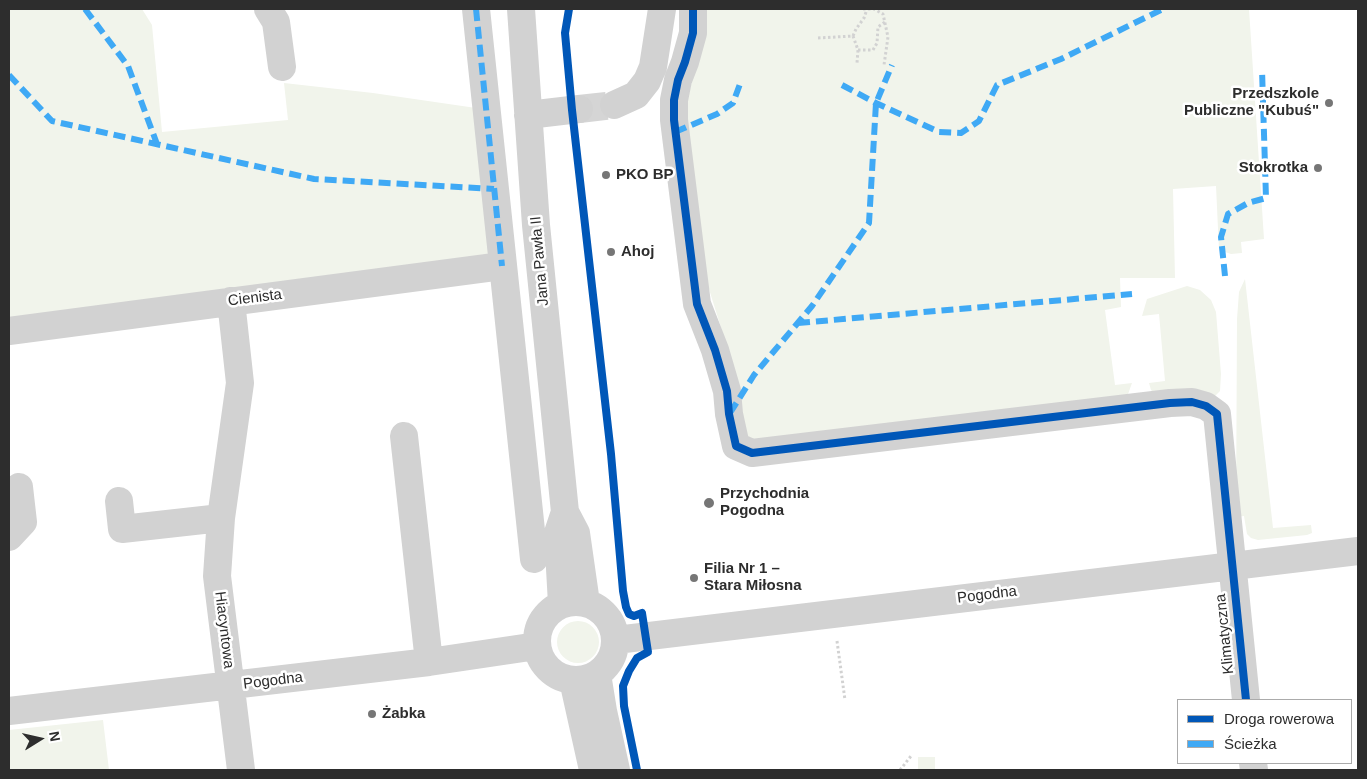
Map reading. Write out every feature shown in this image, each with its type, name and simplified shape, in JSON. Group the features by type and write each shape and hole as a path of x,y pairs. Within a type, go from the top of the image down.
{"street":[{"path":"268,9 276,22 282,67"},
{"path":"476,9 534,559"},
{"name":"Jana Pawła II","path":"521,9 537,235 565,512 558,532 574,603"},
{"path":"614,105 636,95 648,81 662,9"},
{"name":"Klimatyczna","path":"693,9 693,33 678,80 674,100 674,120 697,304 715,350 726,391 736,446 752,453 1163,404 1192,402 1206,406 1217,414 1246,699"},
{"path":"528,115 579,109"},
{"name":"Cienista","path":"9,331 502,266"},
{"name":"Hiacyntowa","path":"231,301 240,383 221,518 217,576 241,770"},
{"path":"404,436 429,662"},
{"path":"9,537 23,522 19,487"},
{"path":"119,501 122,529 221,518"},
{"name":"Pogodna","path":"616,640 1358,550"},
{"path":"574,603 597,608 607,616 613,627 616,640 615,650 605,668 585,678 553,673 540,657 537,646 537,636 545,617 553,609 574,603"},
{"name":"Pogodna","path":"9,711 429,662 537,646"},
{"path":"585,678 593,770"},
{"path":"585,678 603,711 616,770"}],"path":[{"path":"857,64 858,50 853,36 864,18 866,9 874,9 883,14 888,37 884,65"},
{"path":"858,50 873,50 877,43 878,27 885,22"},
{"path":"818,38 853,36"},
{"path":"837,641 845,700"},
{"path":"900,770 911,756"}],"shaded area":[{"path":"9,9 142,9 152,25 162,132 288,120 284,83 373,93 476,108 491,255 9,320"},
{"path":"702,9 1249,9 1264,239 1241,242 1242,253 1231,254 1219,250 1216,186 1173,189 1175,278 1120,278 1121,307 1105,310 1115,385 1132,383 1127,397 761,442 747,438 734,369 703,270 687,120 687,101 705,30"},
{"path":"1245,279 1273,528 1311,525 1312,533 1307,535 1258,540 1251,538 1247,534 1244,516 1236,517 1237,319 1239,292"},
{"path":"1187,286 1200,290 1211,300 1216,312 1221,374 1220,391 1215,396 1158,398 1151,390 1149,383 1165,381 1159,314 1142,316 1147,299"},
{"path":"574,621 582,621 593,627 599,642 593,657 582,663 574,663 563,657 557,646 557,638 563,627"},
{"path":"103,720 109,770 9,770 9,730"},
{"path":"918,757 935,757 935,770 918,770"}],"tunnel":[{"path":"579,109 614,105"}],"marked path":[{"path":"85,9 128,66 157,144"},
{"path":"476,9 502,266"},
{"path":"842,85 939,132 961,133 979,121 997,85 1061,59 1163,9"},
{"path":"730,413 754,375 812,306 869,223 876,103 892,65"},
{"path":"1225,276 1221,237 1228,214 1248,203 1266,198 1262,69"},
{"path":"9,75 52,121 314,179 494,189"},
{"path":"675,132 717,114 733,103 740,84"},
{"path":"798,323 1132,294"}],"cycle path":[{"path":"569,9 565,33 572,110 611,454 623,591 629,614 634,616 642,613 648,652 637,658 623,686 624,706 637,770"},
{"path":"693,9 693,33 678,80 674,100 674,120 697,304 715,350 727,391 729,414 736,446 752,453 1170,403 1192,402 1206,406 1217,414 1246,699"}],"place":[{"name":"Przedszkole Publiczne \"Kubuś\"","path":"1329,103"},
{"name":"Stokrotka","path":"1318,168"},
{"name":"PKO BP","path":"606,175"},
{"name":"Ahoj","path":"611,252"},
{"name":"Przychodnia Pogodna","path":"709,503"},
{"name":"Filia Nr 1 – Stara Miłosna","path":"694,578"},
{"name":"Żabka","path":"372,714"}]}
